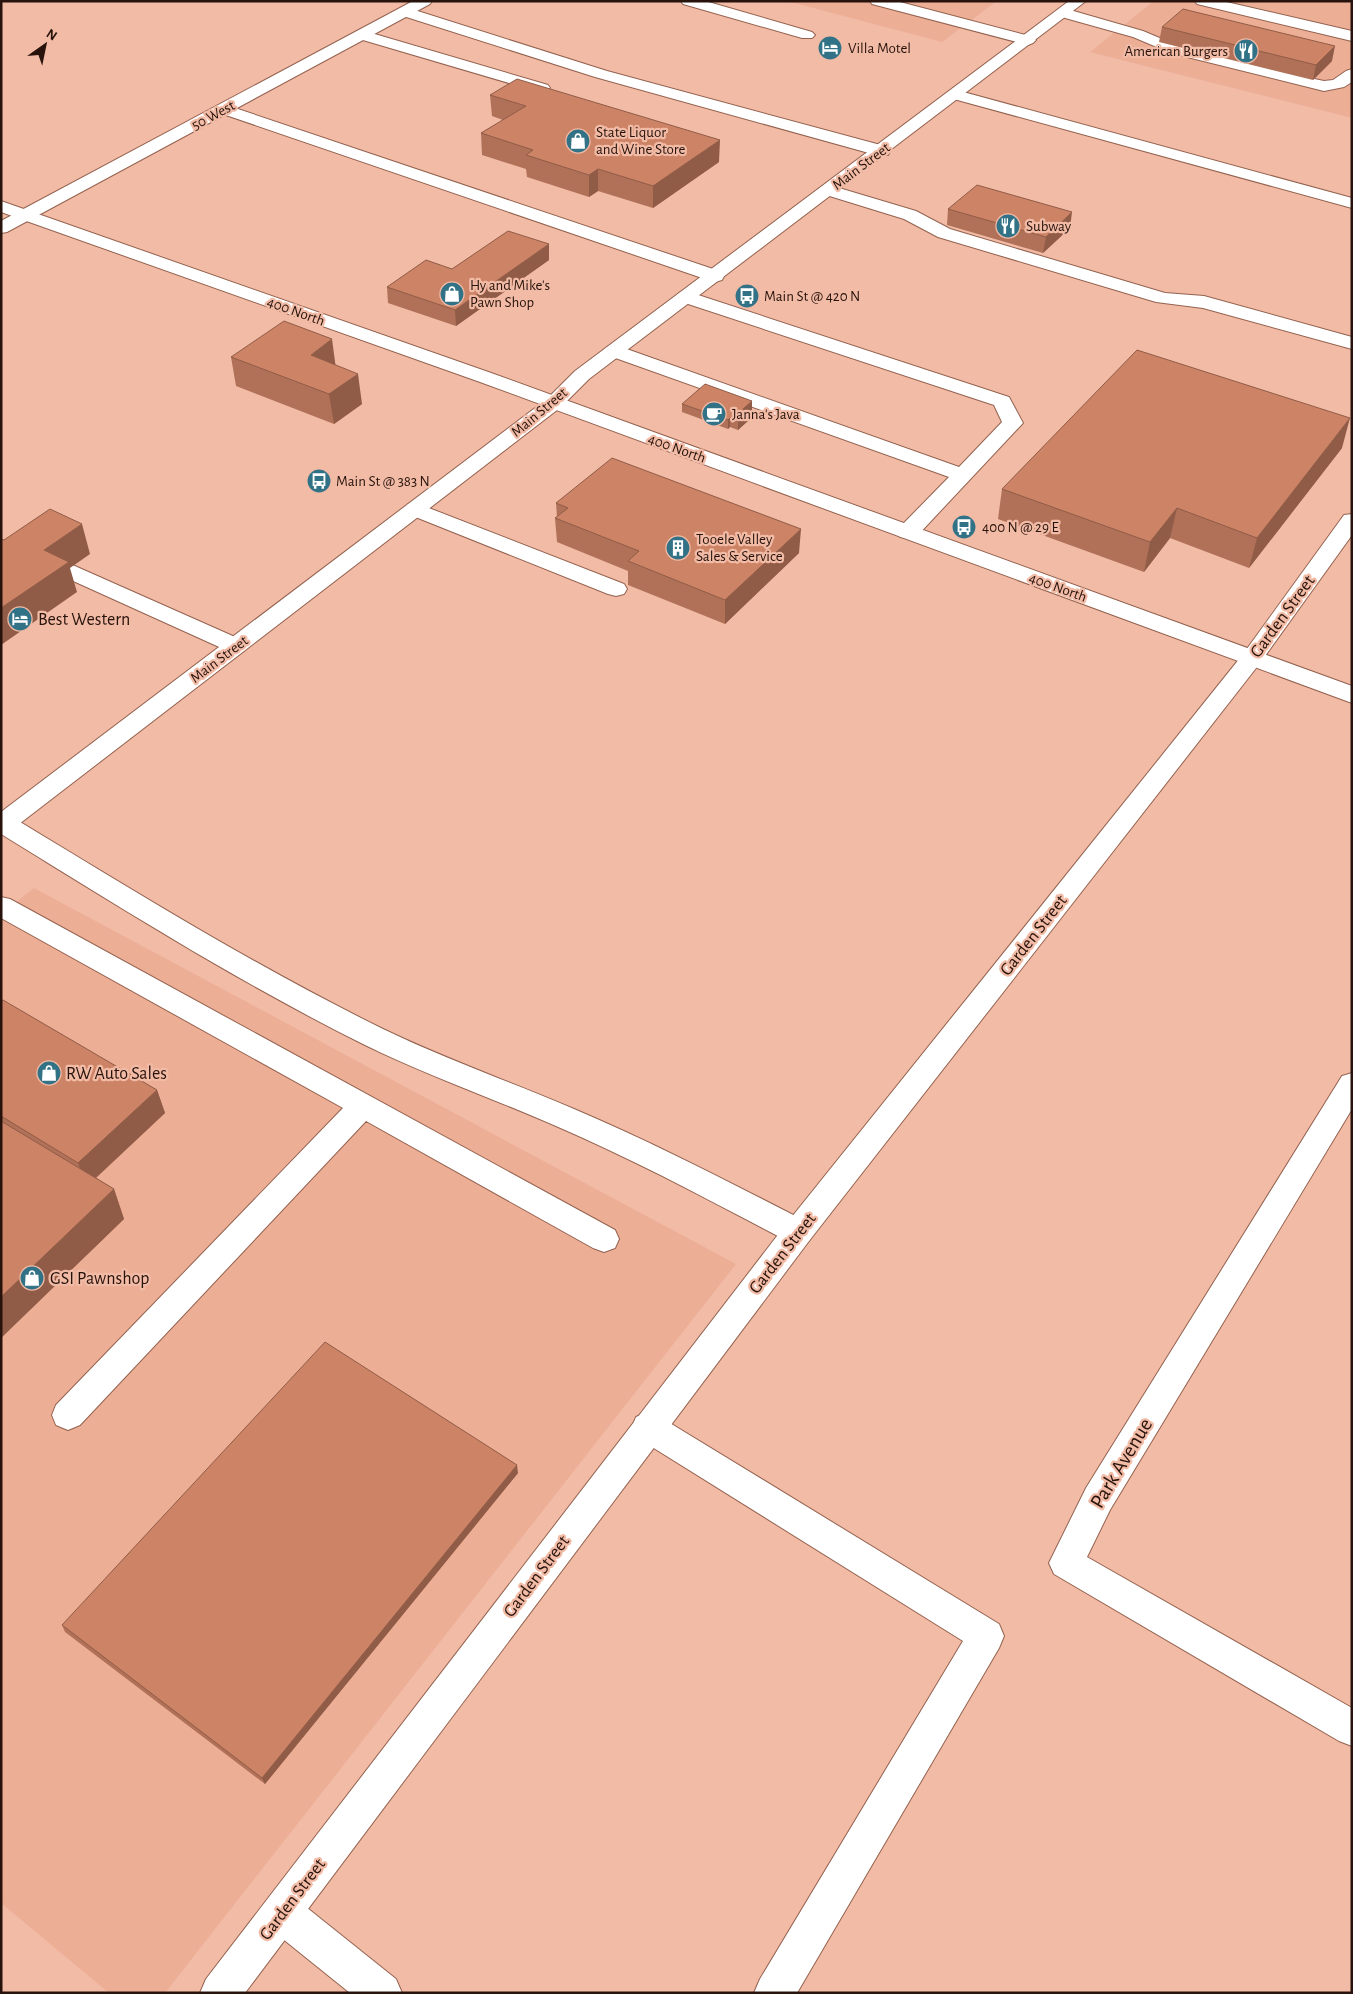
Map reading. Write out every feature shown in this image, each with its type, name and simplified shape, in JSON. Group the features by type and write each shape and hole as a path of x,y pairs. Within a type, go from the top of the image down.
{"main road":[{"name":"50 West","path":"1,228 425,1"},
{"path":"688,1 806,36"},
{"path":"877,1 1028,40"},
{"name":"Main Street","path":"2,824 554,403 582,375 1079,1"},
{"path":"1202,1 1352,36"},
{"path":"405,12 601,74 882,151"},
{"path":"1063,13 1138,34 1176,50 1300,81 1324,86 1338,84 1352,74"},
{"path":"361,35 542,88"},
{"path":"956,95 1352,203"},
{"path":"223,110 714,276"},
{"path":"829,190 910,215 944,233 1163,298 1204,302 1352,343"},
{"name":"400 North","path":"1,206 554,403 1352,695"},
{"path":"686,297 1002,401 1013,423 908,532"},
{"path":"614,351 962,475"},
{"path":"416,509 616,589"},
{"name":"Garden Street","path":"220,1993 648,1427 798,1232 1252,658 1352,520"},
{"path":"68,570 236,646"},
{"path":"2,824 271,983 374,1037 565,1117 643,1153 798,1232"},
{"path":"1,906 604,1239"},
{"name":"Park Avenue","path":"1352,1084 1098,1499 1066,1563 1352,1728"},
{"path":"68,1415 363,1106"},
{"path":"648,1427 986,1636 774,1993"},
{"path":"282,1913 382,1993"}],"shaded area":[{"path":"787,1 997,1 942,42"},
{"path":"1154,1 1352,1 1352,118 1090,52"},
{"path":"34,888 736,1264 165,1993 109,1993 1,1903 1,914"}],"building":[{"path":"1183,9 1335,46 1316,65 1162,27"},
{"path":"517,79 720,140 653,186 598,169 589,175 526,155 533,150 481,133 526,106 490,95"},
{"path":"977,185 1072,212 1046,237 948,209"},
{"path":"508,231 549,244 455,310 387,287 426,260 452,269"},
{"path":"284,321 332,339 311,355 358,374 329,394 231,357"},
{"path":"1137,350 1350,418 1257,538 1177,508 1150,542 1002,489"},
{"path":"705,384 752,401 743,409 749,411 738,421 730,418 728,420 682,404"},
{"name":"Tooele Valley Sales & Service","path":"612,458 801,529 725,600 628,561 639,551 555,518 568,508 556,503"},
{"path":"50,509 82,524 44,550 69,562 1,608 1,539 4,540"},
{"name":"RW Auto Sales","path":"3,1000 157,1090 78,1163 1,1116 1,1001"},
{"name":"GSI Pawnshop","path":"1,1121 114,1189 1,1297"},
{"path":"325,1342 517,1465 262,1778 62,1625"}],"place":[{"name":"Villa Motel","path":"830,48"},
{"name":"American Burgers","path":"1246,51"},
{"name":"State Liquor and Wine Store","path":"578,141"},
{"name":"Subway","path":"1008,226"},
{"name":"Hy and Mike's Pawn Shop","path":"452,294"},
{"name":"Main St @ 420 N","path":"747,296"},
{"name":"Janna's Java","path":"714,414"},
{"name":"Main St @ 383 N","path":"319,481"},
{"name":"400 N @ 29 E","path":"964,527"},
{"name":"Tooele Valley Sales & Service","path":"678,548"},
{"name":"Best Western","path":"20,619"},
{"name":"RW Auto Sales","path":"49,1073"},
{"name":"GSI Pawnshop","path":"32,1278"}]}
